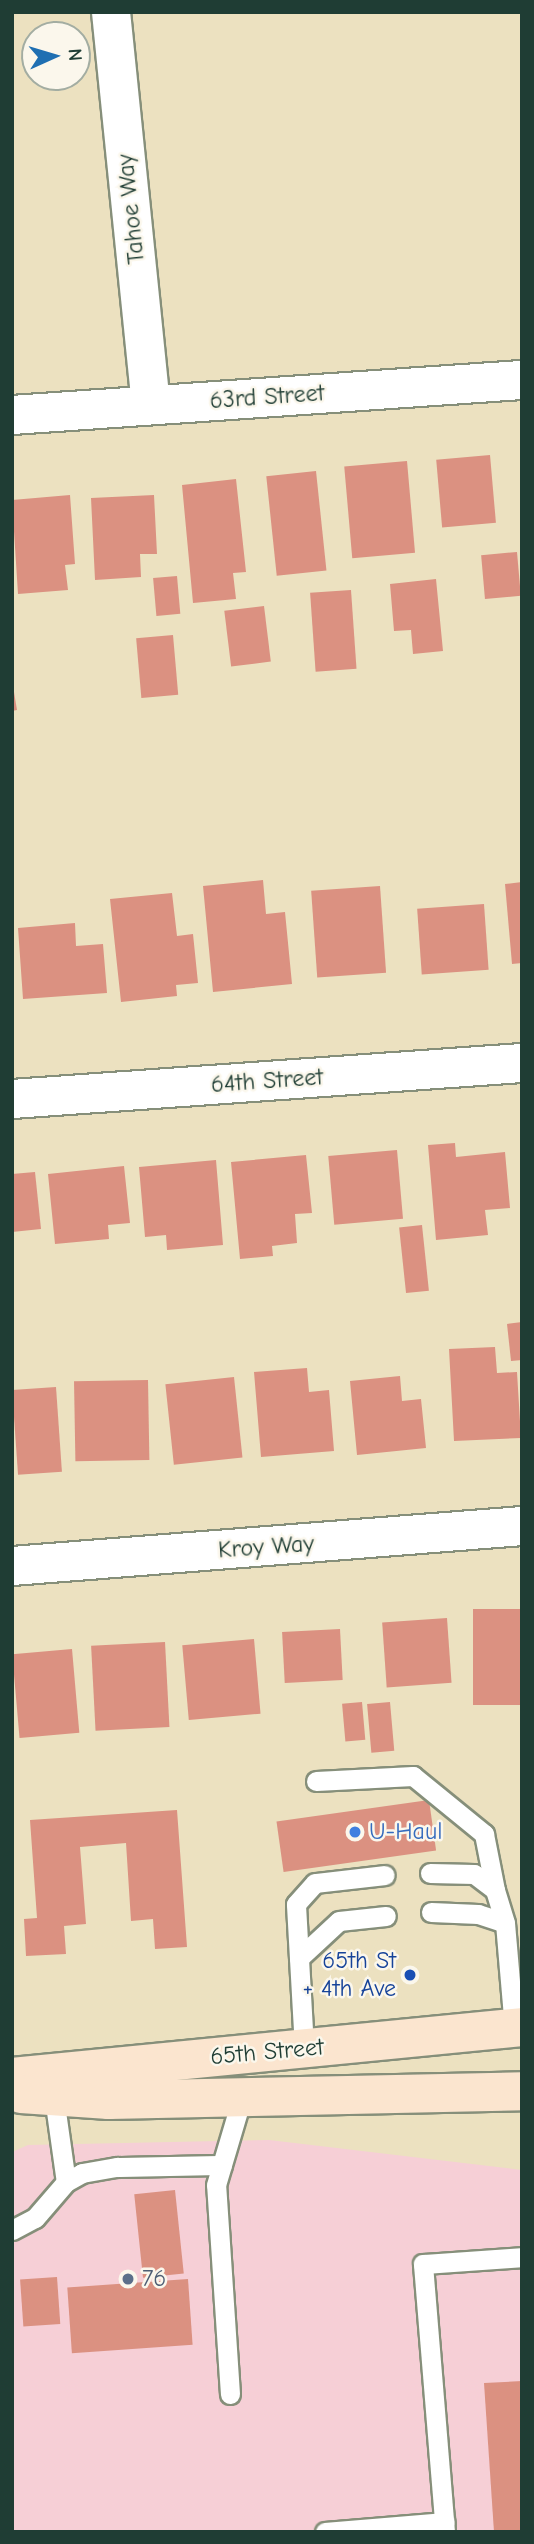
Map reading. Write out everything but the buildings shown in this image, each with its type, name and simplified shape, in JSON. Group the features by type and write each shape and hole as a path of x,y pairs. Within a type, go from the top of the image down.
{"main road":[{"name":"65th Street","path":"12,2093 304,2048 518,2027"},
{"name":"65th Street","path":"12,2077 109,2100 522,2091"}],"street":[{"name":"Tahoe Way","path":"111,12 151,405"},
{"name":"63rd Street","path":"12,415 522,380"},
{"name":"64th Street","path":"12,1099 522,1063"},
{"name":"Kroy Way","path":"12,1566 521,1526"}],"lane":[{"path":"316,1782 413,1776 484,1833 495,1890 505,1923 518,2027"},
{"path":"430,1873 474,1874 495,1890"},
{"path":"304,2048 296,1904 315,1883 385,1875"},
{"path":"431,1912 478,1914 505,1923"},
{"path":"299,1958 339,1921 386,1916"},
{"path":"52,2085 66,2182"},
{"path":"230,2394 216,2185 242,2097"},
{"path":"12,2230 35,2218 66,2182 82,2173 117,2166 222,2165"},
{"path":"325,2532 445,2527 422,2264 522,2257"}],"shaded area":[{"path":"269,2140 522,2170 522,2532 12,2532 12,2152 28,2145"}],"place":[{"name":"U-Haul","path":"355,1832"},
{"name":"65th St + 4th Ave","path":"410,1975"},
{"name":"76","path":"128,2279"}]}
